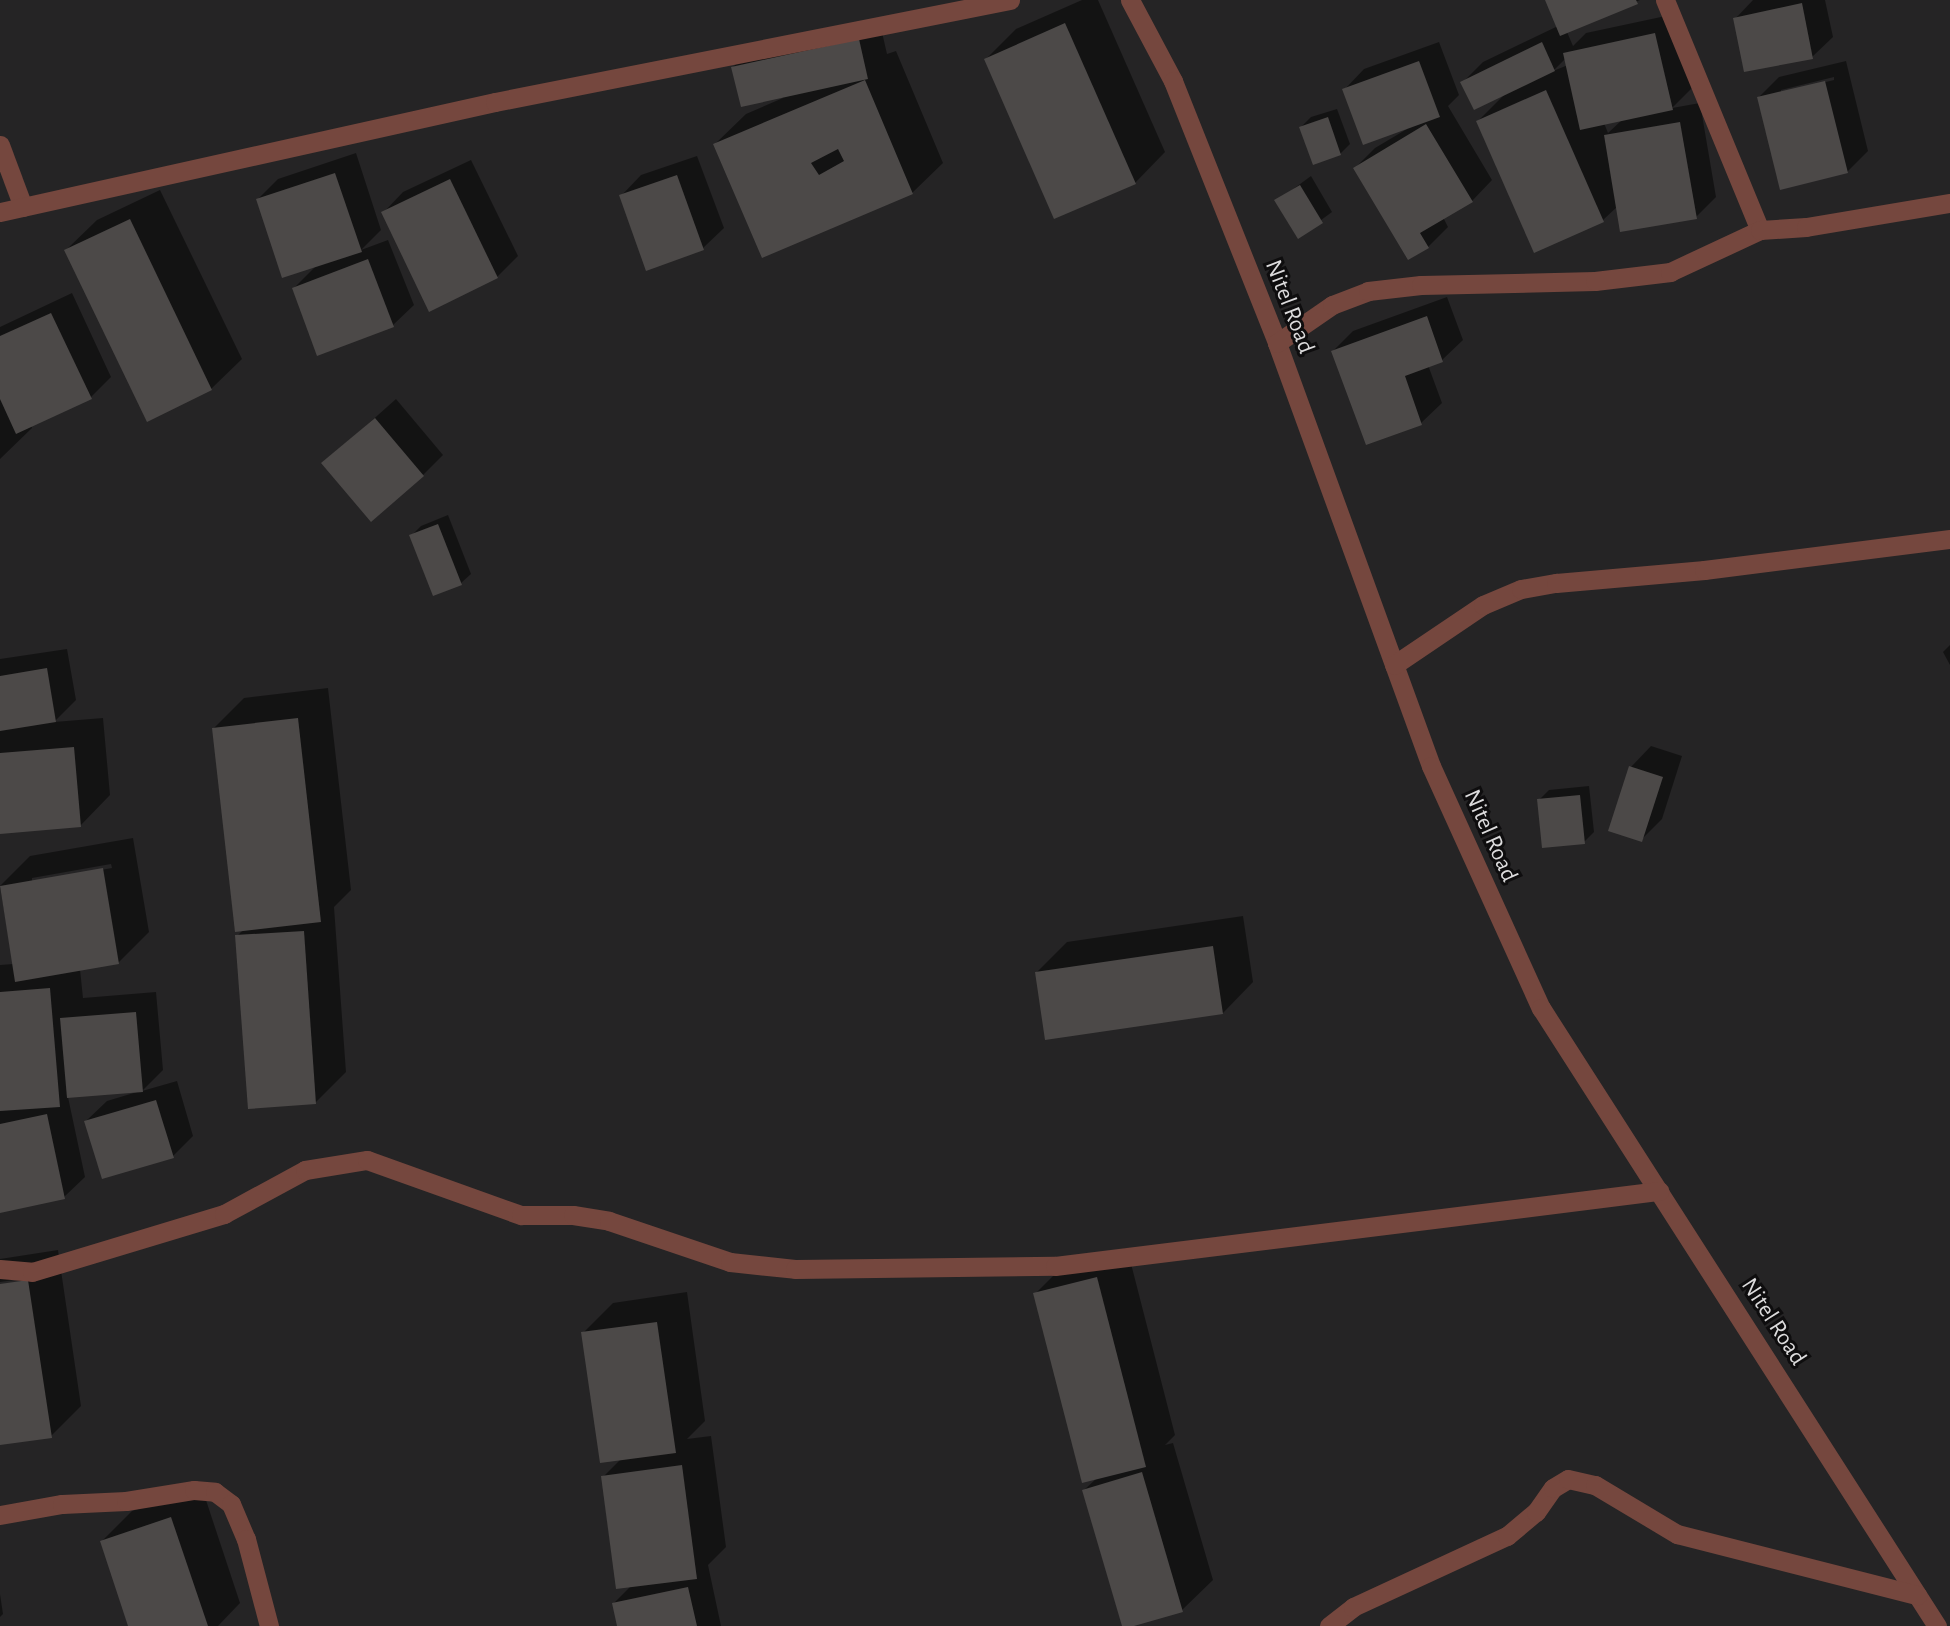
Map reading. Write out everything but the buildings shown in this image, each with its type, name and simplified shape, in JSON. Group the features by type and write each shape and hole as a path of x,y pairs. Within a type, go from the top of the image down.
{"street":[{"path":"0,212 495,102 1010,0"},
{"name":"Nitel Road","path":"1130,0 1173,81 1277,343 1431,765 1541,1008 1937,1626"},
{"path":"1665,0 1760,230"},
{"path":"0,145 23,207"},
{"path":"1277,343 1332,305 1368,291 1421,285 1595,281 1670,272 1760,230 1806,227 1950,203"},
{"path":"1394,665 1483,605 1521,589 1556,583 1704,570 1950,539"},
{"path":"0,1269 32,1272 224,1214 305,1170 367,1160 521,1215 573,1215 609,1221 730,1262 795,1269 1055,1266 1659,1191"},
{"path":"1329,1626 1353,1607 1507,1536 1535,1512 1553,1488 1568,1479 1595,1485 1689,1538 1917,1595"},
{"path":"0,1515 62,1504 126,1502 194,1490 215,1492 231,1504 246,1539 269,1626"}]}
